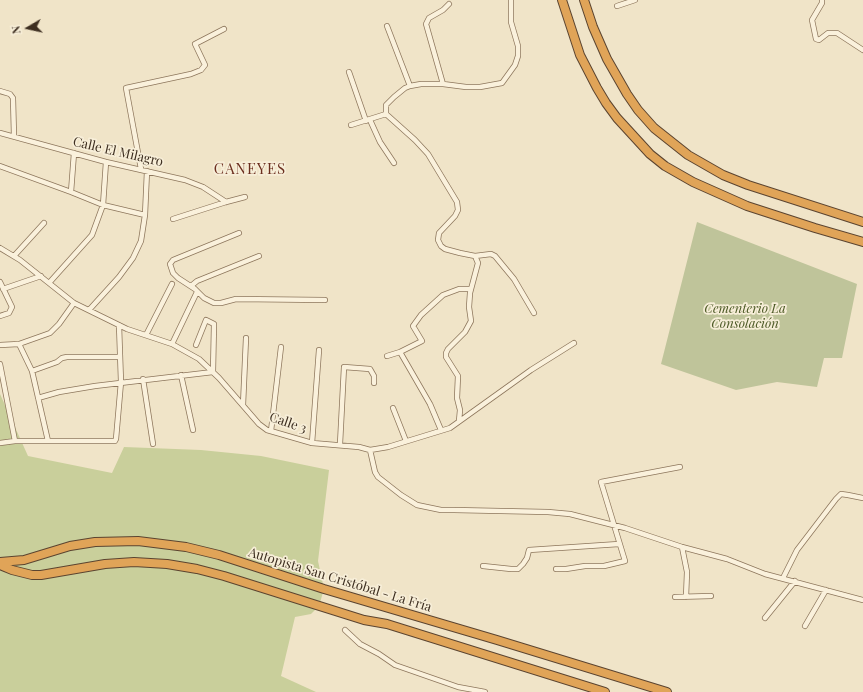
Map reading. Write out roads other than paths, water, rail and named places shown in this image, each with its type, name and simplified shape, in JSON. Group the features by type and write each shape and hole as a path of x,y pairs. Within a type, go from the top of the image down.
{"highway":[{"path":"562,0 580,55 597,88 606,103 625,128 655,158 693,182 747,206 863,242"},
{"path":"584,0 593,27 607,59 627,94 638,110 654,128 682,150 723,175 748,185 863,222"},
{"name":"Autopista San Cristóbal - La Fría","path":"0,564 24,560 70,546 94,542 138,541 186,547 219,555 324,589 667,692"},
{"name":"Autopista San Cristóbal - La Fría","path":"0,564 19,572 32,575 42,575 105,564 134,562 167,564 197,569 364,620 387,624 605,692"}],"street":[{"path":"511,0 511,22 518,46 515,65 502,83 490,86 466,87 443,84 422,84 410,86 405,88 386,105 386,114 428,154 456,202 458,210 455,216 439,233 438,240 441,246 451,251 475,256 491,254 495,256 514,279 534,313"},
{"path":"617,6 635,0"},
{"path":"822,0 822,3 812,20 816,39 819,40 828,33 837,33 863,50"},
{"path":"443,84 426,24 429,18 443,10 449,4"},
{"path":"387,26 410,86"},
{"path":"141,169 126,88 191,74 201,70 205,65 195,44 224,29"},
{"path":"349,72 368,120 394,163"},
{"path":"0,91 10,94 13,98 14,136"},
{"path":"352,125 386,114"},
{"name":"Calle El Milagro","path":"0,133 106,162 170,175 194,183 226,202"},
{"path":"71,192 74,153"},
{"path":"49,283 92,235 103,205 106,162"},
{"path":"0,166 103,205 146,215"},
{"path":"89,310 104,295 134,258 141,240 146,215 147,171"},
{"path":"173,220 245,197"},
{"path":"14,256 44,224"},
{"path":"239,233 172,260 170,267 174,275 191,286 208,301 214,303 221,303 236,299 325,300"},
{"name":"Calle 3","path":"0,248 14,256 41,276 74,303 118,325 172,344 199,359 213,372 259,424 271,431 312,443 340,444 370,450 388,447 450,428 531,370 574,343"},
{"path":"191,286 197,281 259,256"},
{"path":"459,421 460,410 457,398 458,376 446,357 446,353 448,349 465,332 471,321 469,308 471,289 478,263 475,256"},
{"path":"3,289 41,276"},
{"path":"0,282 12,307 9,313 0,316"},
{"path":"146,335 172,284"},
{"path":"387,356 400,352 422,341 413,326 421,315 443,295 459,289 471,289"},
{"path":"172,344 197,292"},
{"path":"0,346 19,344 50,333 59,324 74,303"},
{"path":"38,398 77,389 121,382 213,372 214,324 206,320 196,345"},
{"path":"0,443 15,441 62,440 115,441 121,382 118,325"},
{"path":"243,405 245,390 246,338"},
{"path":"19,344 32,371 48,441"},
{"path":"271,431 280,346"},
{"path":"312,443 318,350"},
{"path":"400,352 430,404 442,430"},
{"path":"32,371 67,357 120,357"},
{"path":"0,364 15,441"},
{"path":"340,444 344,367 370,370 374,376 374,383"},
{"path":"181,375 193,430"},
{"path":"143,379 153,444"},
{"path":"393,408 406,441"},
{"path":"370,450 375,472 378,477 401,495 417,505 441,510 570,514 615,525 682,547 705,552 765,574 863,600"},
{"path":"556,569 604,566 625,561 601,482 680,467"},
{"path":"783,578 797,550 841,494 848,494 863,498"},
{"path":"483,566 518,569 527,558 529,550 619,544"},
{"path":"682,547 687,572 686,597"},
{"path":"765,618 795,582"},
{"path":"805,626 826,590"},
{"path":"675,597 711,596"},
{"path":"345,630 360,644 379,654 395,665 458,687 485,692"}],"district":[{"name":"CANEYES","path":"250,169"}],"park label":[{"name":"Cementerio La Consolación","path":"745,316"}]}
